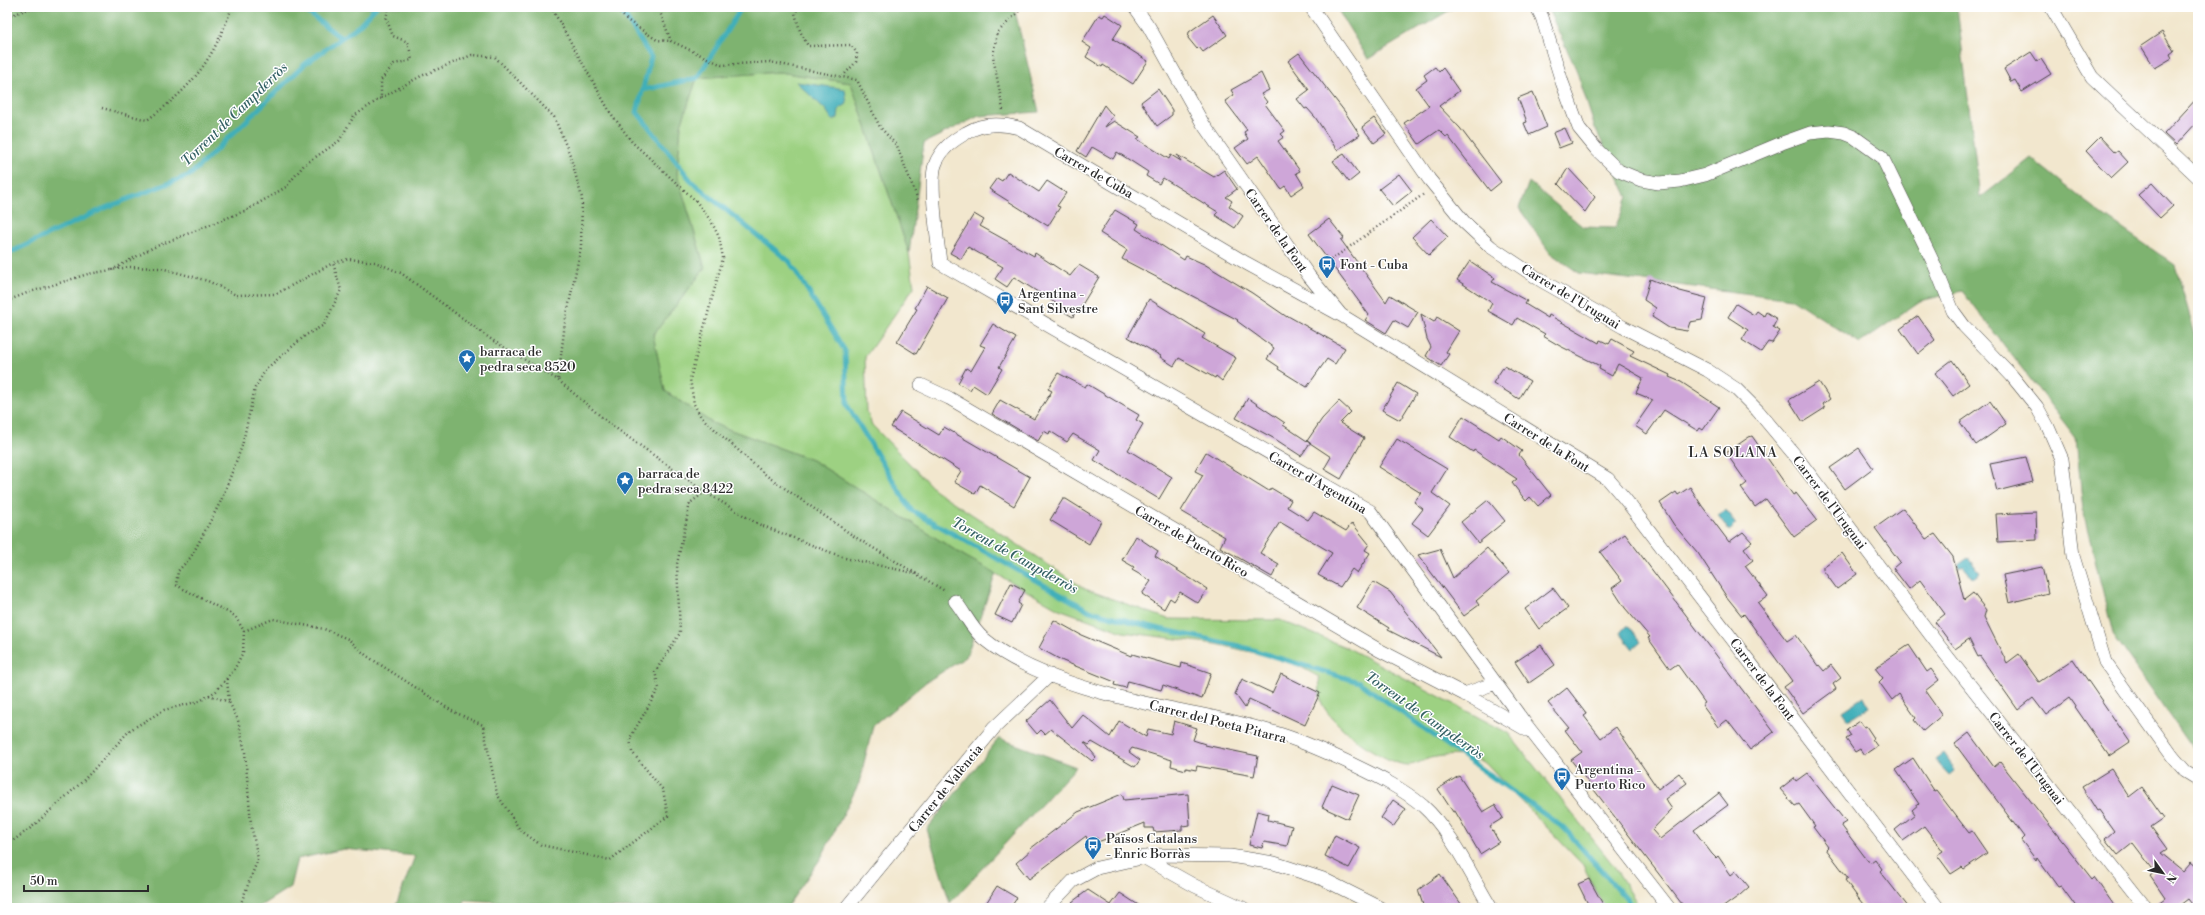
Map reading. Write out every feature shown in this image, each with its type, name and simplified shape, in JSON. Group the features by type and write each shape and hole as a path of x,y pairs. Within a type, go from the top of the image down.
{"street":[{"name":"Carrer de la Font","path":"1135,7 1149,27 1203,124 1309,276 1341,315 1608,479 1626,499 1938,908"},
{"name":"Carrer de l'Uruguai","path":"1311,7 1434,186 1464,222 1491,247 1542,281 1623,327 1707,370 1736,389 1758,411 1798,459 2014,742 2146,908"},
{"path":"1537,7 1542,17 1562,82 1579,128 1597,150 1619,171 1634,177 1659,183 1699,177 1810,133 1829,131 1844,133 1854,137 1882,157 1928,250 1954,311 1964,326 2017,383 2037,407 2048,427 2062,459 2073,556 2105,662 2173,757 2185,770 2198,779"},
{"path":"2051,7 2092,77 2198,177"},
{"name":"Carrer de Cuba","path":"940,262 934,194 934,166 950,142 969,131 993,124 1006,124 1018,128 1246,263 1341,315"},
{"name":"Carrer d'Argentina","path":"940,262 1370,511 1532,733 1669,908"},
{"name":"Carrer de Puerto Rico","path":"921,385 949,398 1379,650 1464,694 1532,733"},
{"name":"Carrer del Poeta Pitarra","path":"955,601 982,638 1013,657 1050,675 1113,695 1242,724 1285,736 1369,772 1406,793 1434,818 1491,908"},
{"name":"Carrer de València","path":"846,908 994,728 1050,675"},
{"path":"1464,694 1496,683"},
{"path":"1047,908 1073,881 1097,868 1154,855 1230,856 1274,863 1323,879 1380,908"},
{"path":"1143,857 1195,886 1243,908"}],"path":[{"path":"7,17 33,7"},
{"path":"102,108 147,120 164,108 194,80 220,39 232,7"},
{"path":"381,98 381,80 394,64 412,60 408,42 394,36 386,18 389,7"},
{"path":"551,7 610,112 632,142 696,201 711,220 719,237 723,258 690,379 694,404 701,417 767,476 855,537 942,588 955,601"},
{"path":"615,7 627,20 657,40 671,41 722,65 770,62 857,80 880,127 896,146 919,202"},
{"path":"658,7 671,41"},
{"path":"799,7 796,13 800,31 808,46 851,45 856,53 856,62 843,77"},
{"path":"1006,124 993,56 997,33 1023,7"},
{"path":"112,270 152,248 247,210 286,187 304,165 339,141 354,116 381,98 422,76 472,55 495,57 554,117 570,155 582,198 581,247 565,323 558,380"},
{"path":"1309,276 1434,186"},
{"path":"7,301 27,293 88,274 129,267 161,268 208,281 236,295 276,294 333,263 349,259 375,262 401,273 492,340 558,380 610,424 705,492 758,524 845,558 918,574"},
{"path":"7,845 32,827 83,781 130,730 164,710 200,701 216,691 234,670 242,652 244,631 235,616 176,585 178,571 191,557 221,501 242,446 255,388 266,369 306,335 324,325 341,290 333,263"},
{"path":"244,631 273,619 324,629 348,639 366,656 452,710 483,725 496,794 520,830 541,845 610,860 668,816 663,790 632,752 630,738 659,688 655,672 680,632 678,564 690,503 705,492"},
{"path":"227,679 229,702 238,720 245,752 251,824 258,859 239,908"},
{"path":"209,695 229,702"}],"green space":[{"path":"7,7 1014,7 1039,112 979,116 924,143 909,253 851,83 779,72 697,78 681,125 677,174 705,268 653,335 665,391 712,423 812,460 966,557 996,573 966,657 926,682 873,726 859,783 821,858 786,908 545,908 543,904 465,900 462,908 395,908 415,856 344,849 297,859 290,887 257,908 7,908"},
{"path":"1336,7 1455,7 1368,59"},
{"path":"1547,7 1957,7 1980,198 2031,158 2101,214 2175,265 2196,337 2198,356 2198,756 2113,634 2083,511 2076,438 1962,291 1920,301 1860,343 1792,299 1579,273 1550,253 1519,208 1529,182 1583,227 1615,228 1628,197 1595,128 1576,69"},
{"path":"779,72 851,83 909,253 914,287 865,357 867,412 872,425 935,490 1085,589 1168,619 1280,620 1350,649 1508,733 1614,866 1640,908 1604,908 1583,865 1485,763 1466,756 1452,755 1428,759 1408,765 1386,758 1372,751 1358,741 1334,720 1321,701 1319,677 1290,661 1216,644 1123,632 1059,609 966,557 812,460 712,423 665,391 653,335 705,268 677,174 681,125 697,78"},
{"path":"999,738 1076,767 950,903 927,829"}],"water":[{"path":"796,82 845,89 847,104 839,109 838,118 833,121 826,110"},
{"path":"1726,510 1736,525 1729,531 1718,515"},
{"path":"1968,557 1980,573 1973,578 1963,566 1960,568 1958,564"},
{"path":"1626,626 1628,626 1641,642 1633,649 1620,633"},
{"path":"1863,697 1869,707 1848,720 1842,711"},
{"path":"1944,753 1953,766 1954,771 1949,775 1935,760"}],"building":[{"path":"1105,14 1122,25 1113,39 1148,61 1133,84 1103,65 1102,67 1086,57 1091,48 1082,42 1099,15 1103,17"},
{"path":"1213,15 1227,35 1203,52 1199,47 1197,49 1188,38 1189,32"},
{"path":"2162,32 2174,51 2170,54 2172,58 2155,68 2141,46"},
{"path":"2031,52 2037,61 2041,59 2051,74 2022,92 2015,80 2011,82 2004,69"},
{"path":"1299,53 1345,112 1360,135 1337,150 1315,117 1307,108 1305,109 1297,99 1309,90 1288,61"},
{"path":"1435,67 1439,72 1443,68 1459,91 1439,106 1460,128 1501,182 1490,191 1448,136 1446,137 1439,130 1419,144 1404,123 1429,106 1416,88 1427,80 1424,75"},
{"path":"1261,73 1269,90 1261,94 1267,102 1265,104 1285,131 1281,134 1284,137 1278,141 1300,171 1296,173 1304,186 1291,195 1285,186 1281,189 1258,156 1247,164 1235,148 1248,139 1244,132 1247,130 1225,101 1234,95 1231,90"},
{"path":"1158,89 1172,110 1172,115 1157,126 1141,102"},
{"path":"1533,92 1547,127 1529,135 1524,123 1527,122 1518,98"},
{"path":"2198,97 2198,121 2176,145 2164,134"},
{"path":"1104,105 1113,116 1105,127 1114,121 1140,137 1137,139 1169,159 1171,155 1181,161 1177,155 1214,177 1224,170 1237,189 1226,197 1232,201 1229,206 1243,216 1235,228 1215,215 1218,212 1163,178 1159,184 1146,176 1148,172 1117,152 1113,159 1092,147 1086,157 1077,151"},
{"path":"1374,118 1386,134 1374,143 1362,127"},
{"path":"1565,128 1572,143 1559,148 1553,133"},
{"path":"2100,137 2115,153 2118,151 2128,162 2111,178 2086,151"},
{"path":"1344,154 1359,174 1349,182 1333,161"},
{"path":"1568,168 1595,197 1585,212 1558,184"},
{"path":"1008,172 1039,192 1047,181 1066,193 1057,206 1060,207 1048,226 989,189 997,178 1002,181"},
{"path":"1399,174 1412,191 1393,206 1379,189"},
{"path":"2152,183 2173,206 2160,218 2138,195"},
{"path":"1115,210 1139,224 1136,229 1184,260 1186,256 1204,264 1252,293 1287,317 1288,316 1345,348 1335,364 1327,359 1307,387 1278,369 1279,367 1267,359 1274,348 1237,321 1238,320 1122,259 1127,250 1100,233"},
{"path":"974,214 984,220 980,226 1034,256 1035,253 1070,276 1079,265 1099,277 1073,317 1056,307 1057,304 1014,277 1007,287 995,279 1003,267 968,247 961,259 950,253"},
{"path":"1329,219 1344,238 1341,240 1386,302 1390,295 1418,312 1408,328 1394,320 1386,333 1365,320 1369,315 1309,234"},
{"path":"1431,219 1448,237 1429,255 1412,237"},
{"path":"1470,261 1495,278 1492,282 1527,301 1525,304 1548,318 1549,315 1599,343 1600,340 1609,344 1612,339 1634,351 1630,356 1670,375 1669,377 1681,382 1719,407 1703,430 1700,428 1698,431 1664,410 1647,434 1635,426 1653,400 1636,393 1643,378 1618,364 1612,376 1599,369 1600,366 1560,346 1543,336 1545,334 1517,318 1513,325 1488,311 1492,303 1457,280"},
{"path":"1650,279 1680,291 1707,298 1702,320 1690,322 1687,331 1669,328 1652,317 1656,308 1644,300"},
{"path":"927,286 948,298 916,354 897,342 917,309 915,308"},
{"path":"1149,299 1205,334 1202,338 1236,358 1222,381 1216,376 1215,378 1179,358 1174,366 1160,357 1161,356 1128,337"},
{"path":"1736,304 1754,315 1757,311 1764,316 1766,312 1777,319 1773,327 1780,331 1772,343 1768,342 1761,352 1742,340 1748,330 1728,317"},
{"path":"1421,314 1434,322 1437,317 1459,331 1446,352 1449,354 1441,366 1426,356 1431,347 1427,339"},
{"path":"1918,316 1935,340 1918,354 1900,329"},
{"path":"993,324 1016,338 999,367 1002,369 987,394 973,385 970,390 958,383 966,368 971,371 985,347 980,345"},
{"path":"1952,360 1969,384 1953,396 1935,373"},
{"path":"1504,366 1530,381 1519,399 1493,383"},
{"path":"1058,373 1085,387 1087,384 1139,415 1136,420 1143,424 1128,450 1172,477 1159,499 1094,460 1100,450 1073,434 1067,442 1050,431 1049,434 1044,431 1038,441 992,414 1000,400 1034,419 1052,391 1048,389"},
{"path":"1819,382 1830,399 1823,404 1825,408 1803,422 1789,400"},
{"path":"1398,383 1416,394 1400,420 1382,410"},
{"path":"1248,398 1285,423 1283,425 1310,443 1301,456 1275,439 1236,418"},
{"path":"1339,401 1351,412 1340,423 1364,438 1341,479 1324,469 1331,457 1307,441 1322,419"},
{"path":"1990,401 2006,424 1976,445 1960,422"},
{"path":"901,412 939,435 944,427 1030,477 1014,506 980,485 975,494 954,482 961,471 891,427"},
{"path":"1463,416 1499,439 1501,436 1522,451 1519,455 1551,495 1538,506 1530,497 1526,501 1512,483 1517,479 1474,450 1473,452 1450,437"},
{"path":"1752,436 1793,495 1796,493 1817,520 1794,537 1766,499 1755,507 1741,488 1747,483 1726,453"},
{"path":"1397,439 1447,469 1432,493 1450,506 1428,535 1412,523 1423,509 1414,502 1421,493 1379,467"},
{"path":"1859,448 1873,468 1845,489 1830,468"},
{"path":"1206,452 1269,491 1271,488 1291,500 1287,507 1308,520 1314,512 1346,531 1352,523 1369,544 1365,550 1370,553 1357,573 1352,569 1340,587 1318,575 1332,553 1280,522 1260,553 1279,564 1272,577 1220,547 1225,537 1181,511 1203,475 1195,471"},
{"path":"2026,457 2033,482 1997,491 1990,464"},
{"path":"1690,487 1702,506 1729,542 1743,532 1752,542 1744,548 1753,560 1745,566 1768,596 1758,603 1787,641 1796,635 1818,666 1819,665 1824,671 1831,665 1841,678 1833,684 1836,689 1803,713 1784,687 1792,681 1744,614 1742,616 1726,596 1698,553 1674,525 1660,503 1676,492 1678,495"},
{"path":"1063,499 1066,499 1101,521 1089,544 1050,520"},
{"path":"1488,500 1505,521 1478,543 1461,522"},
{"path":"1903,508 1926,539 1935,534 1953,557 1964,600 1973,593 1986,610 1984,617 2007,663 2019,654 2039,682 2073,659 2130,742 2109,756 2069,698 2046,715 2033,698 2018,710 1980,656 1978,657 1969,639 1955,649 1935,622 1945,614 1920,580 1909,589 1893,568 1900,562 1875,528"},
{"path":"2036,512 2037,540 1998,542 1996,514"},
{"path":"1625,534 1774,732 1750,750 1727,720 1718,727 1702,705 1705,703 1677,664 1670,669 1648,638 1650,637 1625,608 1612,588 1622,581 1600,552"},
{"path":"1136,536 1158,551 1155,556 1207,589 1198,603 1180,592 1174,601 1170,598 1164,609 1142,594 1151,581 1132,570 1134,567 1122,560"},
{"path":"1487,548 1509,573 1476,601 1479,605 1464,616 1418,555 1440,549 1453,578"},
{"path":"1842,553 1857,574 1837,589 1823,570 1823,567"},
{"path":"2042,567 2048,593 2009,603 2003,575"},
{"path":"1373,582 1390,592 1441,657 1388,630 1389,628 1357,608"},
{"path":"1011,583 1025,590 1018,603 1021,605 1012,623 995,615"},
{"path":"1553,588 1568,608 1539,629 1525,609"},
{"path":"1054,620 1081,635 1131,656 1132,654 1181,668 1182,663 1211,673 1202,699 1163,685 1161,690 1128,681 1126,688 1114,685 1115,682 1063,661 1039,648"},
{"path":"1541,645 1555,665 1529,683 1515,662"},
{"path":"1909,645 1927,672 1931,669 1939,680 1925,691 1942,715 1923,731 1914,720 1916,718 1899,694 1892,700 1879,682 1883,678 1875,668"},
{"path":"1281,674 1320,693 1305,725 1249,699 1245,708 1235,694 1242,679 1272,693"},
{"path":"1567,688 1587,714 1584,716 1601,738 1616,727 1658,789 1679,773 1687,783 1665,799 1672,809 1652,830 1660,839 1719,793 1728,805 1694,830 1712,854 1716,858 1718,856 1731,875 1736,871 1749,887 1740,895 1722,908 1685,908 1571,760 1582,752 1565,730 1569,728 1548,703"},
{"path":"1050,700 1072,728 1083,715 1110,737 1119,721 1146,737 1148,729 1171,734 1174,721 1197,728 1193,740 1205,745 1258,756 1254,776 1197,766 1196,770 1186,768 1186,770 1171,766 1172,760 1132,748 1129,752 1140,760 1135,767 1092,742 1089,745 1084,742 1096,757 1092,761 1051,729 1045,734 1041,730 1037,734 1026,721"},
{"path":"1860,721 1864,727 1866,726 1874,738 1872,739 1877,746 1864,755 1860,749 1855,752 1846,739 1851,736 1847,730"},
{"path":"1969,733 1994,767 2000,762 2092,879 2094,877 2116,908 2077,908 2061,886 2058,887 2037,858 2036,860 2021,840 2024,837 1955,744"},
{"path":"1913,758 1935,792 1937,791 1969,833 1972,831 1987,853 1964,869 1962,867 1951,874 1937,855 1943,851 1924,826 1903,841 1895,830 1915,814 1912,810 1919,804 1896,770"},
{"path":"2111,769 2129,797 2142,787 2164,818 2151,827 2167,849 2161,853 2183,871 2191,862 2198,868 2198,908 2195,908 2188,899 2176,908 2154,908 2154,906 2165,898 2150,876 2155,872 2133,843 2118,855 2105,839 2114,831 2099,810 2097,811 2082,787"},
{"path":"1807,773 1846,822 1841,825 1868,861 1871,862 1875,859 1882,869 1880,871 1909,908 1866,908 1859,899 1845,880 1848,878 1826,849 1828,847 1813,827 1815,826 1799,804 1795,806 1780,789 1794,778 1796,781"},
{"path":"1459,776 1483,812 1495,805 1503,818 1490,826 1499,842 1480,854 1455,811 1453,812 1438,789"},
{"path":"1332,784 1359,795 1348,819 1322,807"},
{"path":"1122,794 1124,800 1188,794 1190,825 1182,826 1182,830 1154,832 1153,828 1145,828 1145,823 1098,842 1097,838 1088,841 1086,836 1029,879 1016,863 1031,850 1030,849 1078,812"},
{"path":"1393,800 1406,809 1393,827 1381,818"},
{"path":"1257,811 1269,814 1268,820 1292,826 1287,846 1264,842 1262,848 1249,845"},
{"path":"1335,835 1360,848 1349,868 1325,856"},
{"path":"1440,874 1464,908 1424,908 1418,890"},
{"path":"1589,879 1605,908 1590,908 1578,884"},
{"path":"997,886 1017,898 1010,908 983,908"},
{"path":"1088,890 1111,905 1120,893 1143,908 1081,908 1072,902"}],"waterway":[{"path":"301,7 341,38"},
{"name":"Torrent de Campderròs","path":"7,254 105,208 190,175 305,64 358,26 376,7"},
{"name":"Torrent de Campderròs","path":"619,7 651,57 637,112 693,183 790,262 845,351 847,405 911,510 1090,611 1160,629 1239,646 1359,682 1565,829 1629,902 1631,908"},
{"path":"643,90 697,78 742,7"}],"place":[{"name":"Font - Cuba","path":"1327,279"},
{"name":"Argentina - Sant Silvestre","path":"1005,315"},
{"name":"barraca de pedra seca 8520","path":"467,373"},
{"name":"barraca de pedra seca 8422","path":"625,495"},
{"name":"Argentina - Puerto Rico","path":"1562,791"},
{"name":"Països Catalans - Enric Borràs","path":"1093,860"}],"district":[{"name":"LA SOLANA","path":"1733,452"}]}
